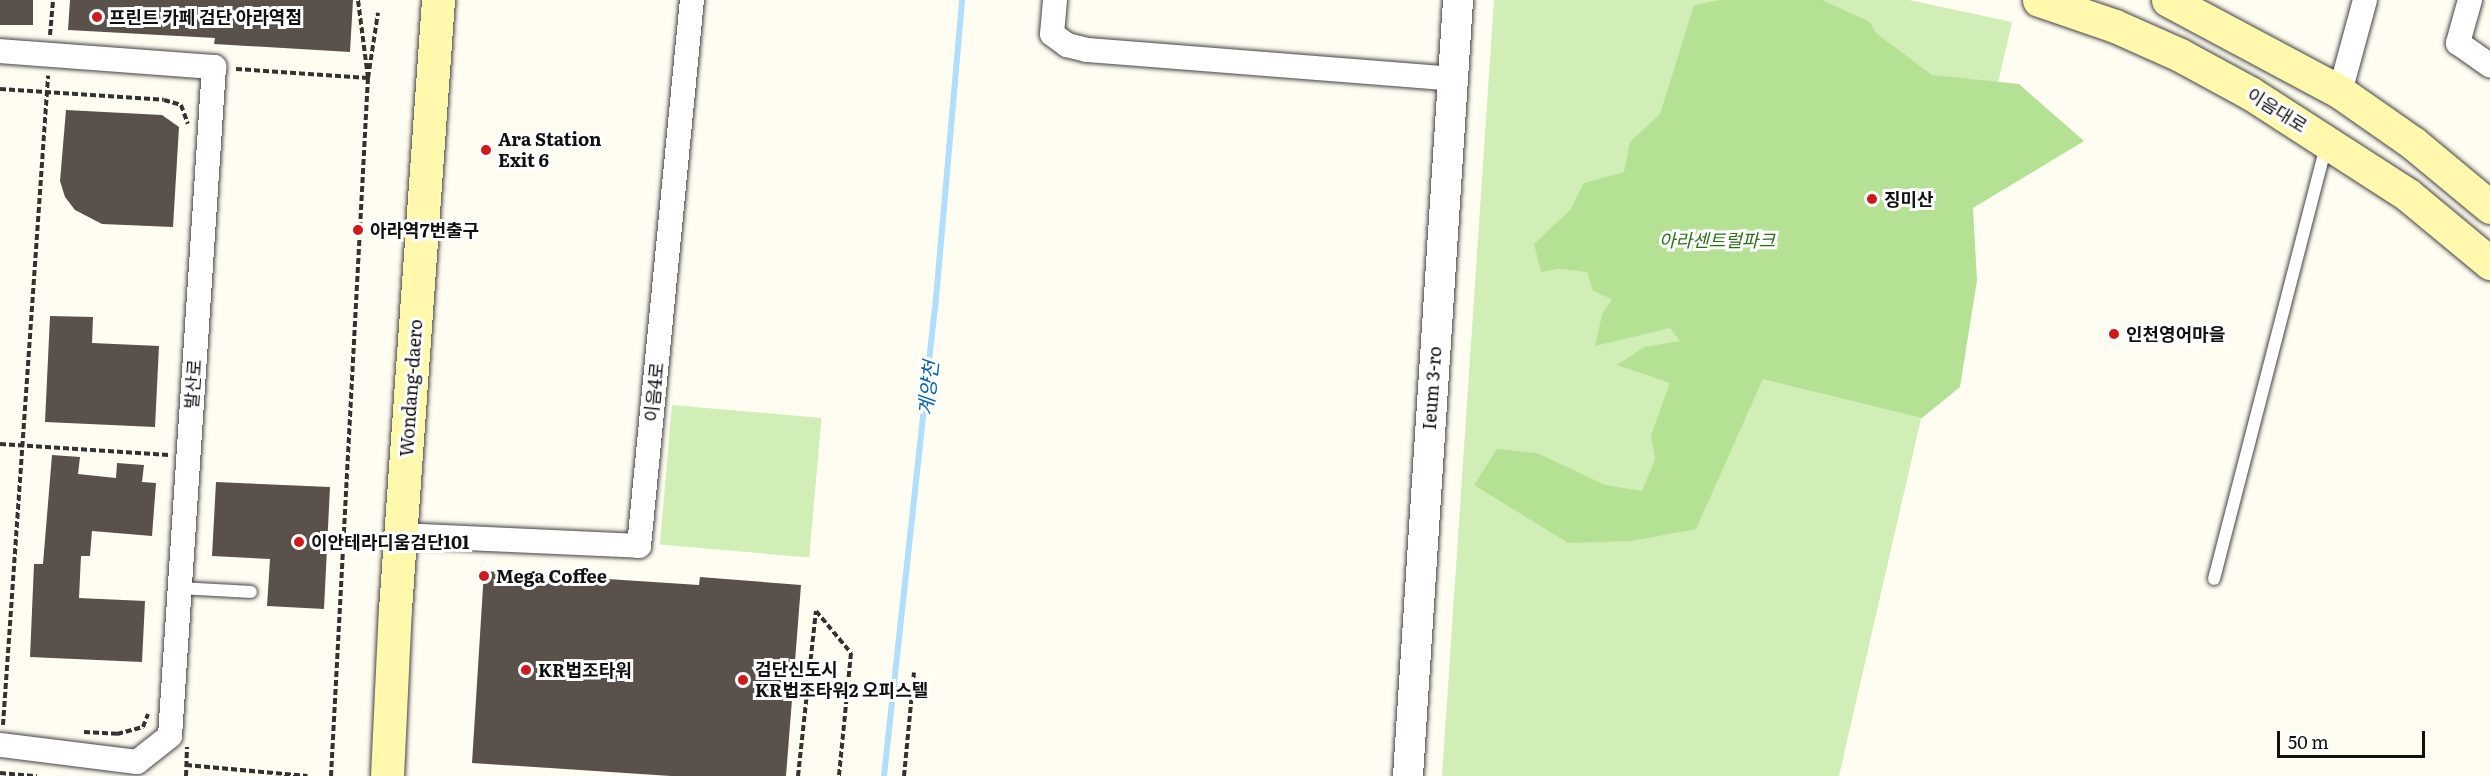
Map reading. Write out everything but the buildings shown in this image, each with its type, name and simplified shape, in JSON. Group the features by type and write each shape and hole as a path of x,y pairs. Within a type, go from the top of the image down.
{"main road":[{"path":"432,10 454,0"},
{"name":"이음대로","path":"2039,0 2115,26 2180,55 2327,142 2408,195 2490,263"},
{"path":"2168,0 2340,92 2413,143 2490,207"},
{"name":"Wondang-daero","path":"387,776 432,10"}],"street":[{"name":"이음4로","path":"400,535 639,546 692,0"},
{"path":"1055,0 1052,34 1067,45 1087,50 1452,79"},
{"name":"Ieum 3-ro","path":"1408,776 1458,0"},
{"path":"2340,92 2365,0"},
{"path":"2470,0 2458,43 2490,65"},
{"path":"0,51 214,67"},
{"name":"발산로","path":"1,732 137,762 170,736 214,67"}],"lane":[{"path":"2214,579 2327,142"},
{"path":"180,588 251,592"}],"path":[{"path":"14,726 1,732 53,0"},
{"path":"358,0 368,78"},
{"path":"331,776 368,78 378,13"},
{"path":"214,67 368,78"},
{"path":"0,89 164,100 181,105 190,129"},
{"path":"0,444 170,455"},
{"path":"169,467 171,444"},
{"path":"798,776 816,611 851,653 839,776"},
{"path":"904,776 914,672"},
{"path":"71,731 117,734 142,727 151,709"},
{"path":"186,765 309,776"},
{"path":"0,773 37,776"}],"green space":[{"name":"아라센트럴파크","path":"1494,0 1909,0 2012,22 1839,776 1442,776"},
{"path":"1720,0 1822,0 1870,22 1876,33 1932,75 2019,84 2084,141 1973,208 1977,280 1960,387 1922,418 1763,379 1696,529 1632,541 1568,543 1474,485 1497,449 1537,453 1605,485 1642,491 1655,460 1651,435 1670,383 1617,365 1644,347 1680,341 1670,328 1595,346 1602,315 1612,299 1593,291 1587,272 1559,269 1541,272 1534,244 1571,209 1584,183 1624,172 1630,142 1660,114 1694,5"},
{"path":"672,405 821,418 809,558 660,544"}],"waterway":[{"name":"계양천","path":"884,776 935,310 962,0"}],"place":[{"name":"프린트 카페 검단 아라역점","path":"97,17"},
{"name":"Ara Station Exit 6","path":"486,150"},
{"name":"징미산","path":"1872,199"},
{"name":"아라역7번출구","path":"358,230"},
{"name":"인천영어마을","path":"2114,334"},
{"name":"이안테라디움검단101","path":"299,542"},
{"name":"Mega Coffee","path":"484,576"},
{"name":"KR법조타워","path":"526,670"},
{"name":"검단신도시 KR법조타워2 오피스텔","path":"743,680"}]}
